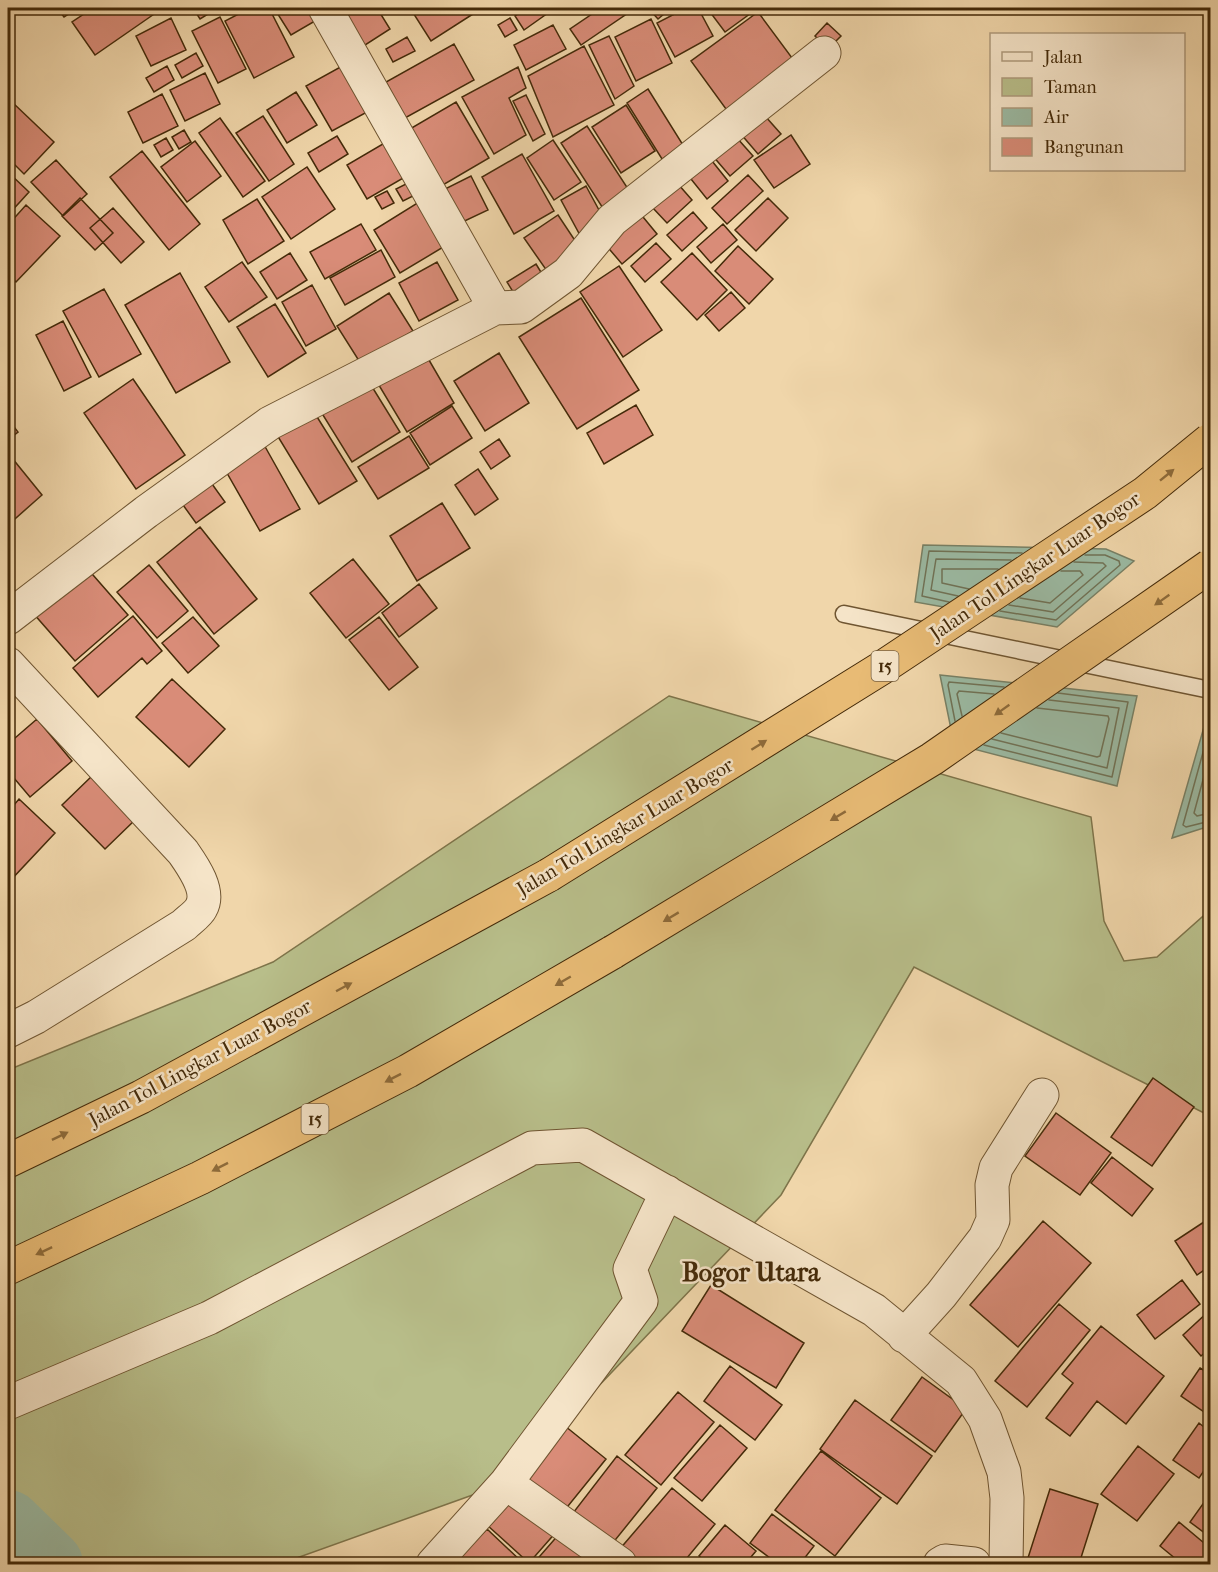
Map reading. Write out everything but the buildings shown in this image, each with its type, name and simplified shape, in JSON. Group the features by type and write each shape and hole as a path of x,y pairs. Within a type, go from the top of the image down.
{"highway":[{"name":"Jalan Tol Lingkar Luar Bogor","path":"8,1161 141,1097 549,875 880,669 1145,493 1210,440"},
{"name":"15","path":"8,1268 200,1178 408,1071 613,952 932,759 1210,566"}],"street":[{"path":"325,8 495,308"},
{"path":"8,618 146,512 270,423 495,308 521,307 568,273 612,220 824,52"},
{"path":"8,664 183,852 192,865 204,894 202,908 184,924 36,1017 8,1030"},
{"path":"904,1336 941,1295 985,1238 993,1220 992,1185 996,1168 1042,1095"},
{"path":"8,1403 209,1318 532,1148 583,1145 874,1310 962,1381 986,1419 1004,1472 1007,1498 1006,1564"},
{"path":"433,1564 506,1483 641,1301 630,1269 668,1192"},
{"path":"506,1483 620,1564"},
{"path":"940,1564 945,1561 974,1564"}],"lane":[{"path":"844,614 1210,690"}],"green space":[{"path":"669,696 1091,817 1104,921 1124,961 1157,957 1210,910 1210,1116 914,967 781,1195 506,1483 280,1564 8,1564 8,1070 273,962"}],"water":[{"path":"923,545 1106,549 1134,561 1057,627 915,602"},
{"path":"940,675 1137,696 1117,786 954,744"},
{"path":"1208,713 1210,713 1210,826 1172,838"}],"waterway":[{"path":"8,1524 49,1564"}],"district":[{"name":"Bogor Utara","path":"751,1272"}]}
